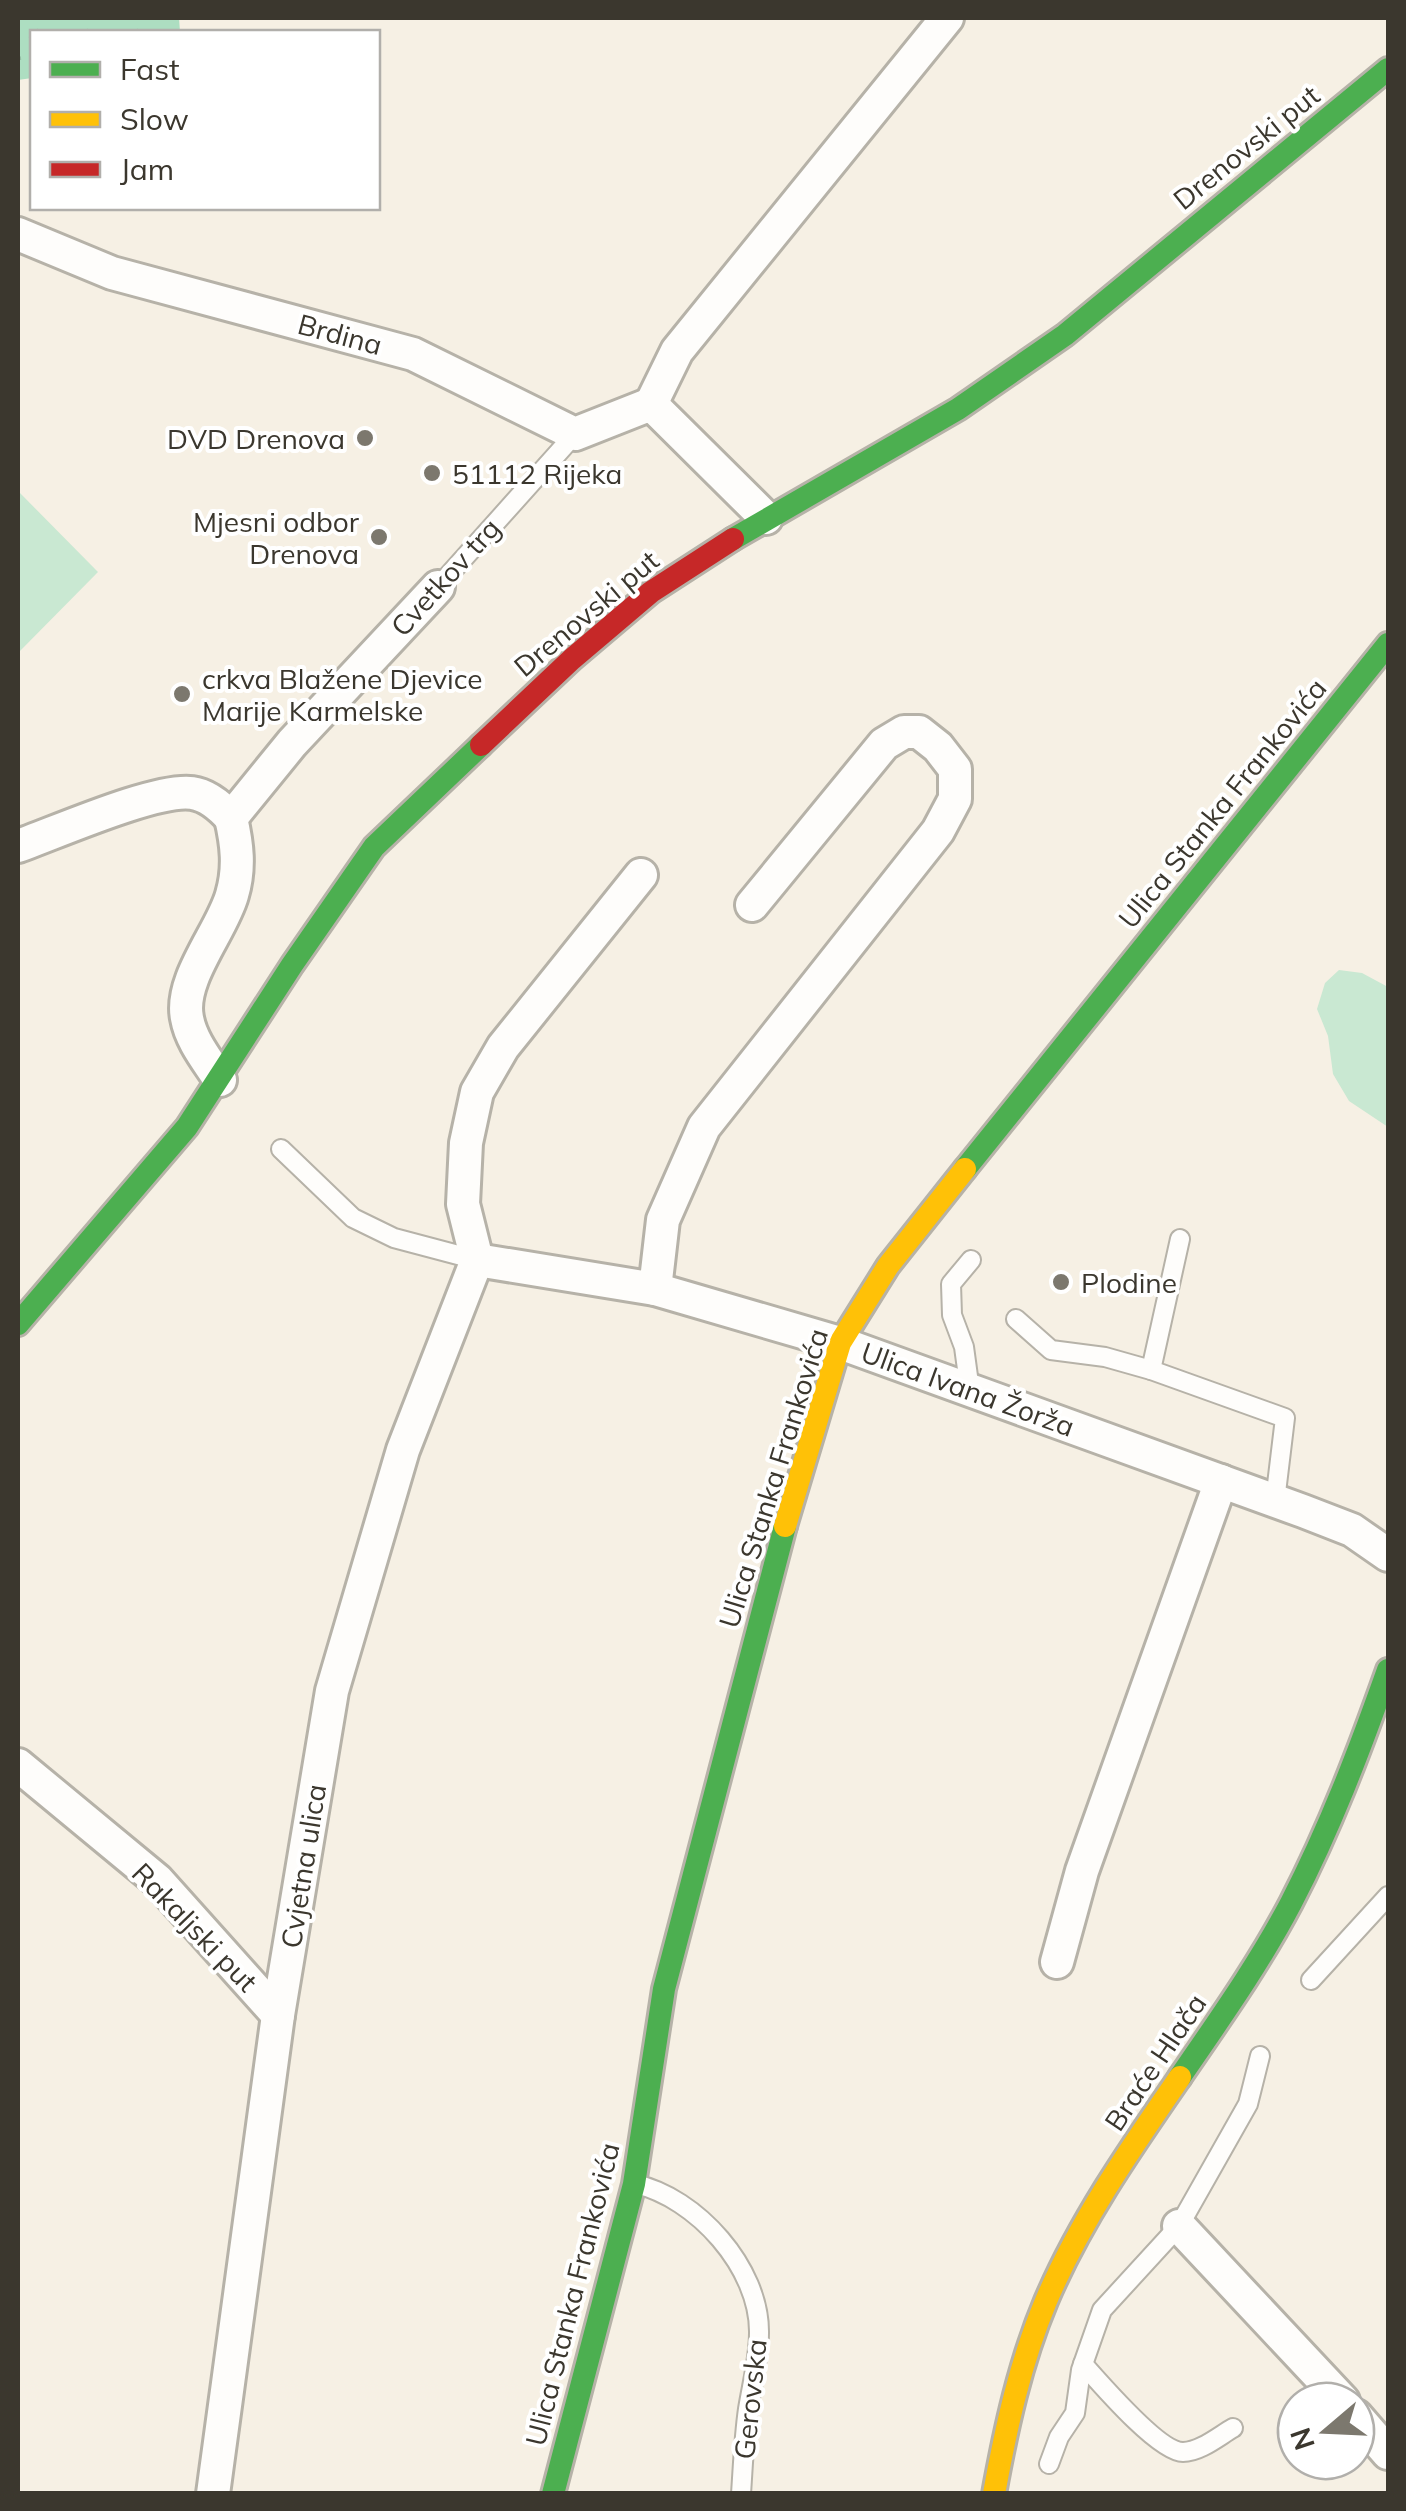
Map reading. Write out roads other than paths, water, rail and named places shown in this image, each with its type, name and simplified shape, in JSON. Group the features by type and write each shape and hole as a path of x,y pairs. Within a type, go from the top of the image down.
{"street":[{"path":"574,434 651,404 676,351 947,18"},
{"name":"Drenovski put","path":"18,1324 188,1128 292,964 374,847 572,659 651,592 766,518 958,409 1065,335 1388,69"},
{"name":"Brdina","path":"18,234 112,273 413,354 574,434"},
{"path":"651,404 766,518"},
{"name":"Cvetkov trg","path":"231,818 292,743 438,587"},
{"name":"Ulica Stanka Frankovića","path":"552,2494 634,2184 664,1989 773,1566 840,1344 900,1252 1388,644"},
{"path":"656,1290 663,1220 704,1127 938,831 956,799 955,768 919,732 904,732 884,744 752,904"},
{"path":"18,846 152,798 192,793 218,804 231,818 239,850 232,896 196,972 186,1014 196,1041 220,1080"},
{"path":"478,1260 463,1204 466,1143 477,1092 503,1046 641,875"},
{"name":"Ulica Ivana Žorža","path":"478,1260 656,1290 840,1344 1352,1530 1388,1555"},
{"name":"Cvjetna ulica","path":"214,2494 278,2015 332,1692 403,1450 478,1260"},
{"path":"1057,1962 1082,1871 1220,1481"},
{"name":"Braće Hlača","path":"994,2494 1007,2418 1027,2348 1058,2276 1097,2205 1274,1933 1354,1768 1388,1670"},
{"name":"Rakaljski put","path":"18,1765 157,1880 278,2015"},
{"path":"1179,2226 1324,2381"}],"lane":[{"name":"Cvetkov trg","path":"438,587 574,434"},
{"path":"282,1149 352,1218 394,1238 478,1260"},
{"path":"1152,1370 1180,1239"},
{"path":"970,1391 964,1347 952,1314 951,1284 971,1260"},
{"path":"1016,1319 1051,1350 1105,1357 1152,1370 1285,1418 1275,1501"},
{"path":"1310,1980 1388,1896"},
{"path":"1049,2464 1059,2436 1075,2413 1083,2364 1102,2310 1179,2226 1248,2104 1260,2056"},
{"name":"Gerovska","path":"634,2184 657,2189 688,2206 726,2247 747,2280 759,2330 741,2494"},
{"path":"1083,2364 1164,2444 1181,2452 1198,2448 1233,2428"}],"place":[{"name":"DVD Drenova","path":"365,438"},
{"name":"51112 Rijeka","path":"432,473"},
{"name":"Mjesni odbor Drenova","path":"379,537"},
{"name":"crkva Blažene Djevice Marije Karmelske","path":"182,694"},
{"name":"Plodine","path":"1061,1282"}]}
